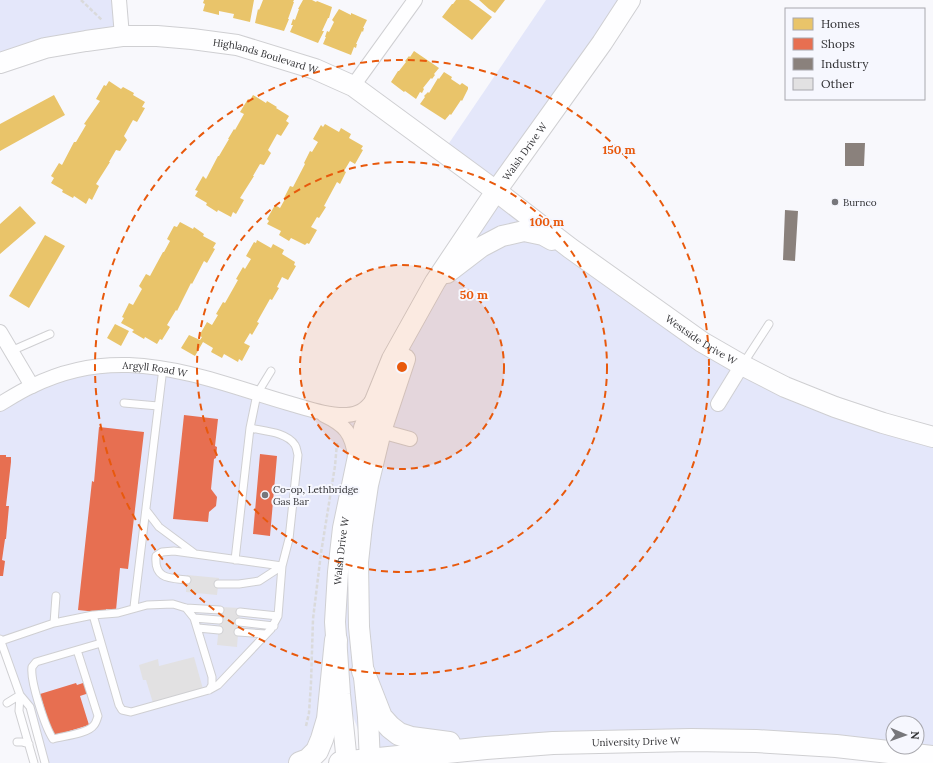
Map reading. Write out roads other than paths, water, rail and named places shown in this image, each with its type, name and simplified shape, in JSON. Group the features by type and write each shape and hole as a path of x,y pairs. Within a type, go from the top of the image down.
{"main road":[{"name":"Walsh Drive W","path":"345,763 335,622 336,600 343,528 364,428 392,360 435,282 496,191 602,43 630,0"},
{"name":"Highlands Boulevard W","path":"0,63 45,48 122,36 185,38 237,45 315,69 353,86 496,191"},
{"name":"Westside Drive W","path":"496,191 570,248 666,318 702,342 742,365 785,387 835,407 883,423 933,437"},
{"path":"435,282 481,248 502,236 524,232 543,235 570,248"},
{"name":"Walsh Drive W","path":"369,761 368,717 359,628 358,562 362,525 368,485 381,431 422,306"},
{"path":"300,763 308,760 317,752 328,719 336,640"},
{"path":"364,671 382,717 390,727 399,734 411,738 486,748"},
{"name":"University Drive W","path":"345,763 486,748 553,743 691,740 836,746 933,757"}],"street":[{"path":"119,0 122,36"},
{"path":"353,86 415,0"},
{"path":"0,332 32,386"},
{"name":"Argyll Road W","path":"0,404 32,386 76,370 102,366 128,365 163,368 183,372 313,410"},
{"path":"718,404 742,365"},
{"path":"313,410 346,415 356,414 364,411 381,386"},
{"path":"313,410 335,420 343,426 353,441 356,467"},
{"path":"381,431 410,439"}],"lane":[{"path":"742,365 769,324"},
{"path":"11,351 50,334"},
{"path":"134,608 163,368"},
{"path":"235,560 250,428 257,394 271,371"},
{"path":"124,402 158,406"},
{"path":"93,615 119,705 122,710 126,712 139,711 209,690 218,684 274,626 278,616 282,566 289,539 298,455 296,446 291,440 281,435 250,428"},
{"path":"146,510 159,527 196,554"},
{"path":"187,580 166,578 159,572 155,563 156,556 162,552 174,551 282,566"},
{"path":"218,584 239,584 259,581 282,566"},
{"path":"54,624 56,596"},
{"path":"45,763 30,707 20,695 2,654 0,640 54,624 93,615 118,613 134,608 159,604 173,604 186,608 220,610"},
{"path":"186,608 194,618 198,628 212,677 212,685 209,690"},
{"path":"240,612 278,616"},
{"path":"194,618 220,620"},
{"path":"239,622 274,626"},
{"path":"198,628 219,630"},
{"path":"238,632 266,634"},
{"path":"77,650 98,716 94,726 90,730 53,739 48,730 33,680 32,667 36,662 77,650 101,643"},
{"path":"7,703 20,695"},
{"path":"20,695 19,711 34,763"},
{"path":"16,742 29,744"}],"place":[{"name":"Burnco","path":"835,202"},
{"name":"Co-op, Lethbridge Gas Bar","path":"265,495"}]}
